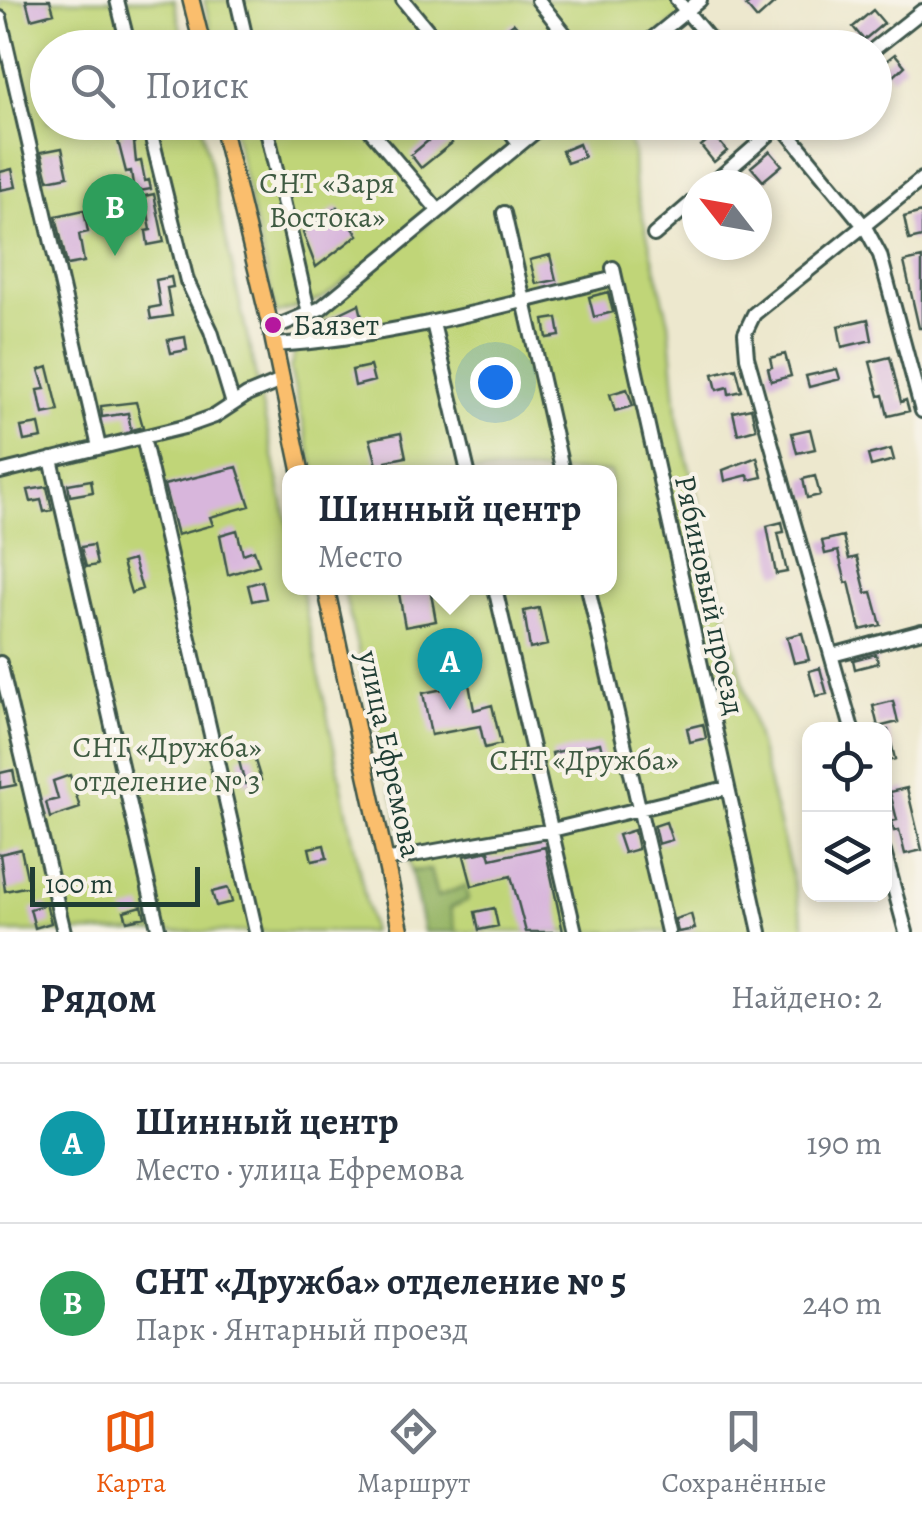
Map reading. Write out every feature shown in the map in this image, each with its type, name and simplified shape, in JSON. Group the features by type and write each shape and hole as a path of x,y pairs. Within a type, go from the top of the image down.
{"main road":[{"path":"191,0 198,30"},
{"path":"225,140 298,465"},
{"name":"улица Ефремова","path":"328,595 401,932"}],"street":[{"path":"116,0 124,30"},
{"path":"238,0 244,30"},
{"path":"403,0 427,30"},
{"path":"538,0 562,30"},
{"path":"659,30 682,6 700,0"},
{"path":"682,6 701,30"},
{"path":"892,35 922,11"},
{"path":"0,18 99,446"},
{"path":"153,140 188,281 211,331 233,404"},
{"path":"270,140 309,314"},
{"path":"378,140 438,210"},
{"path":"517,140 520,144"},
{"path":"272,337 321,308 525,140"},
{"path":"728,170 762,140"},
{"path":"795,140 865,226 880,255 922,411"},
{"path":"850,722 748,357 745,333 754,314 922,179"},
{"path":"654,235 682,211"},
{"path":"504,213 561,465"},
{"name":"Рябиновый проезд","path":"524,301 614,273 760,932"},
{"path":"272,337 335,341 524,301"},
{"path":"433,323 466,465"},
{"path":"0,472 215,416 280,381"},
{"path":"143,437 256,932"},
{"path":"51,459 159,932"},
{"path":"497,595 575,932"},
{"path":"590,595 668,932"},
{"path":"832,656 922,631"},
{"path":"0,663 64,932"},
{"path":"386,860 552,830 726,788"},
{"path":"892,880 906,932"}],"green space":[{"name":"СНТ «Дружба» отделение № 3","path":"0,0 174,0 181,30 30,30 30,140 205,140 282,498 282,595 302,595 372,932 0,932"},
{"path":"204,0 700,0 663,30 211,30"},
{"name":"СНТ «Заря Востока»","path":"236,140 525,140 322,299 276,314"},
{"name":"СНТ «Дружба»","path":"530,140 628,140 633,151 634,182 669,322 678,422 806,932 456,932 450,907 465,886 437,897 430,870 411,871 345,595 617,595 617,465 313,465 290,369 296,348 325,316 322,310"},
{"path":"430,870 437,897 465,886 468,900 450,908 456,932 424,932 411,871"}],"building":[{"path":"26,0 50,0 54,13 31,19"},
{"path":"753,0 778,0 757,19 746,6"},
{"path":"873,10 884,23 876,30 853,27"},
{"path":"895,54 905,66 892,78"},
{"path":"118,140 134,140 136,162 141,161 151,189 134,192 131,171 126,172"},
{"path":"429,140 452,143 421,168 411,155"},
{"path":"708,140 718,140 727,151 714,162 701,146"},
{"path":"579,144 584,157 567,163 562,151"},
{"path":"62,148 68,176 48,180 41,152"},
{"path":"770,151 782,165 772,173 772,170 751,167"},
{"path":"12,169 16,187 0,190 0,172"},
{"path":"154,194 164,242 148,245 146,231 151,230 145,196"},
{"path":"337,207 358,235 316,267 303,233"},
{"path":"84,210 88,232 79,234 84,262 67,265 56,216"},
{"path":"922,212 922,237 909,240 904,217"},
{"path":"550,255 556,280 536,284 530,260"},
{"path":"922,258 922,328 919,328 904,262"},
{"path":"171,277 173,287 167,288 172,316 151,319 149,308 160,306 156,280"},
{"path":"608,292 613,312 594,317 589,297"},
{"path":"359,304 364,325 327,330 326,320"},
{"path":"557,318 560,336 547,338 544,320"},
{"path":"868,319 872,340 842,347 838,326"},
{"path":"185,337 187,350 171,353 168,340"},
{"path":"785,354 791,376 771,381 770,358"},
{"path":"890,357 901,402 906,400 909,411 888,416 870,362"},
{"path":"370,366 374,381 355,386 352,370"},
{"path":"48,367 59,411 43,414 38,390 45,389 39,370"},
{"path":"736,368 742,391 729,394 728,387 717,390 713,374"},
{"path":"837,369 840,379 809,387 806,376"},
{"path":"627,389 633,406 615,411 610,394"},
{"path":"136,402 143,427 131,430 128,413 102,417 101,406"},
{"path":"751,408 756,429 738,434 733,412"},
{"path":"39,424 42,438 24,441 21,427"},
{"path":"810,429 815,449 797,453 792,433"},
{"path":"401,433 406,457 377,465 370,439"},
{"path":"891,449 894,460 871,466 868,455"},
{"path":"757,457 762,477 749,480 748,475 725,481 723,470"},
{"path":"237,467 250,506 210,517 213,525 177,535 164,485"},
{"path":"815,476 820,495 807,498 803,479"},
{"path":"91,480 93,492 70,496 68,484"},
{"path":"47,487 52,510 44,512 41,500 31,502 28,490"},
{"path":"782,522 784,532 778,533 787,572 776,574 767,526"},
{"path":"237,530 243,554 254,550 259,565 228,575 220,535"},
{"path":"843,536 849,559 857,557 866,593 872,592 881,625 860,630 838,551 825,554 822,541"},
{"path":"93,545 97,565 86,567 81,547"},
{"path":"133,560 142,589 131,593 122,563"},
{"path":"262,581 266,598 252,601 248,585"},
{"path":"399,595 431,595 436,621 405,627"},
{"path":"539,608 547,645 530,649 524,611"},
{"path":"802,633 809,660 794,663 787,637"},
{"path":"876,654 878,663 855,669 853,660"},
{"path":"820,668 827,694 816,696 809,671"},
{"path":"469,684 474,710 492,705 501,744 485,748 480,726 431,735 423,693"},
{"path":"893,701 898,722 877,722 873,706"},
{"path":"703,724 706,738 690,742 687,728"},
{"path":"600,743 604,760 556,771 552,753"},
{"path":"253,754 261,780 245,784 238,757"},
{"path":"13,770 16,785 0,788 0,773"},
{"path":"70,775 80,808 50,818 46,802 58,799 53,781"},
{"path":"907,788 922,850 905,854 899,830 894,831 892,821 897,820 892,792"},
{"path":"666,822 672,840 658,844 654,826"},
{"path":"634,830 638,849 624,853 618,835"},
{"path":"324,845 327,858 312,861 309,848"},
{"path":"545,847 563,932 526,932 511,876 472,886 464,856 489,851 491,859"},
{"path":"21,849 29,886 5,891 0,854"},
{"path":"228,888 232,902 216,906 212,892"},
{"path":"46,904 51,923 35,928 30,909"},
{"path":"142,906 145,917 127,921 124,911"},
{"path":"494,908 498,926 479,930 475,912"},
{"path":"691,914 695,929 678,932 675,919"}],"place":[{"name":"СНТ «Дружба» отделение № 5","path":"115,256"},
{"name":"Баязет","path":"273,325"},
{"name":"Шинный центр","path":"450,710"}]}
